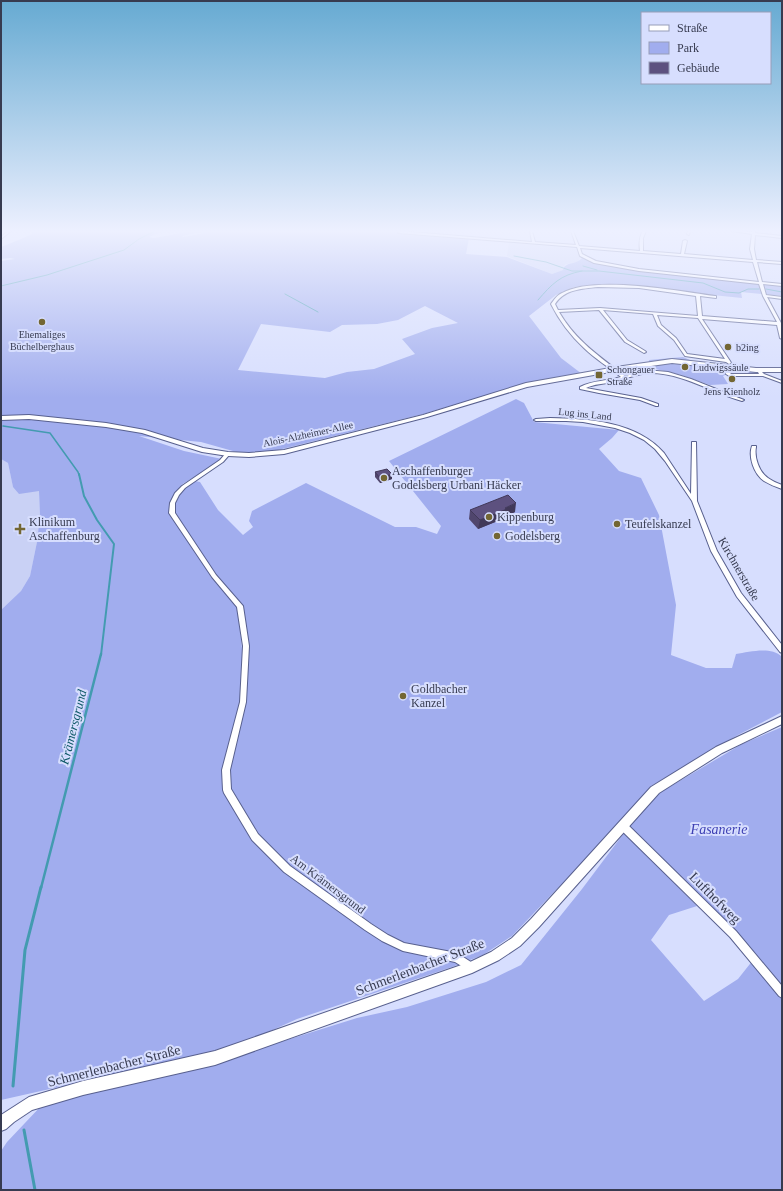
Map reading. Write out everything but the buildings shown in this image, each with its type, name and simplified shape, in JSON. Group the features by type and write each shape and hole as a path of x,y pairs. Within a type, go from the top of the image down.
{"street":[{"path":"589,287 571,290 557,297 553,304 565,325 586,348 624,376"},
{"path":"622,287 716,297"},
{"path":"762,287 780,324 782,338"},
{"path":"698,295 700,318 732,367"},
{"path":"765,296 782,298"},
{"path":"556,311 600,309 780,324"},
{"path":"600,309 626,341 644,352"},
{"path":"655,314 659,325 675,339 686,355 728,361"},
{"name":"Alois-Alzheimer-Allee","path":"1,418 29,417 106,425 143,431 190,446 228,454 249,456 284,452 425,416 526,385 616,369 672,361 757,370 782,370"},
{"path":"723,366 730,375 763,375"},
{"path":"757,370 763,375 782,382"},
{"path":"656,405 641,398 582,388 587,384 610,381 624,376 657,372 678,377 742,400"},
{"name":"Lug ins Land","path":"536,420 560,419 598,422 615,426 640,436 656,447 694,501"},
{"name":"Kirchnerstraße","path":"694,443 694,501 714,551 739,595 782,650"},
{"path":"754,447 752,450 755,463 763,478 782,487"},
{"name":"Am Krämersgrund","path":"228,454 218,466 184,485 172,502 171,508 172,513 214,576 240,606 246,646 243,702 226,770 227,790 255,837 287,869 327,898 368,927 403,947 457,958 472,967"},
{"name":"Schmerlenbacher Straße","path":"1,1124 29,1104 83,1088 215,1058 472,967 495,956 516,942 556,901 655,790 719,750 782,720"},
{"name":"Lufthofweg","path":"623,826 733,934 782,993"}],"shaded area":[{"name":"Klinikum Aschaffenburg","path":"1,459 8,463 13,487 39,491 40,515 37,542 30,576 21,591 1,610"}],"green space":[{"path":"1,287 578,287 556,295 529,316 561,358 582,374 524,384 423,414 270,452 240,453 201,442 139,436 184,451 222,459 181,485 195,481 200,482 218,510 243,535 253,527 249,521 252,511 306,483 395,527 416,527 437,534 441,526 389,461 516,399 524,403 534,422 619,430 599,449 619,471 641,478 659,515 676,605 671,655 706,668 732,668 736,654 766,651 777,654 782,657 782,712 738,735 651,786 618,825 512,936 483,955 452,967 297,1019 242,1044 170,1062 1,1100 1,610 21,591 30,576 37,542 40,515 39,491 19,494 13,487 8,463 1,459","holes":["425,306 458,323 432,328 402,339 415,354 374,369 347,372 325,378 238,370 261,324 330,332 342,325 377,324 398,320","228,593 241,604 248,646 243,661 238,604"]},
{"path":"630,287 782,287 782,296 741,292 742,298"},
{"path":"683,357 709,368 756,372 757,374 727,374 723,376 728,384 710,385 681,375 651,368 649,360"},
{"name":"Fasanerie","path":"782,727 782,1190 1,1190 1,1151 7,1142 42,1105 200,1067 357,1018 407,1007 486,982 521,965 582,889 624,833 697,906 669,915 651,940 704,1001 738,979 757,955 628,827 661,792 742,744"}],"waterway":[{"path":"538,300 551,287"},
{"path":"712,287 725,292 739,293 748,289 759,289"},
{"path":"766,289 782,292"},
{"path":"285,294 318,312"},
{"name":"Krämersgrund","path":"3,426 50,433 79,475"},
{"name":"Krämersgrund","path":"79,474 84,496 97,520 114,544 101,655"},
{"name":"Krämersgrund","path":"41,888 101,654"},
{"name":"Krämersgrund","path":"13,1086 25,950 41,887"},
{"name":"Krämersgrund","path":"24,1130 35,1190"}],"place":[{"name":"Ehemaliges Büchelberghaus","path":"42,322"},
{"name":"b2ing","path":"728,347"},
{"name":"Ludwigssäule","path":"685,367"},
{"name":"Schongauer Straße","path":"599,375"},
{"name":"Jens Kienholz","path":"732,379"},
{"name":"Aschaffenburger Godelsberg Urbani Häcker","path":"384,478"},
{"name":"Kippenburg","path":"489,517"},
{"name":"Teufelskanzel","path":"617,524"},
{"name":"Klinikum Aschaffenburg","path":"20,529"},
{"name":"Godelsberg","path":"497,536"},
{"name":"Goldbacher Kanzel","path":"403,696"}]}
